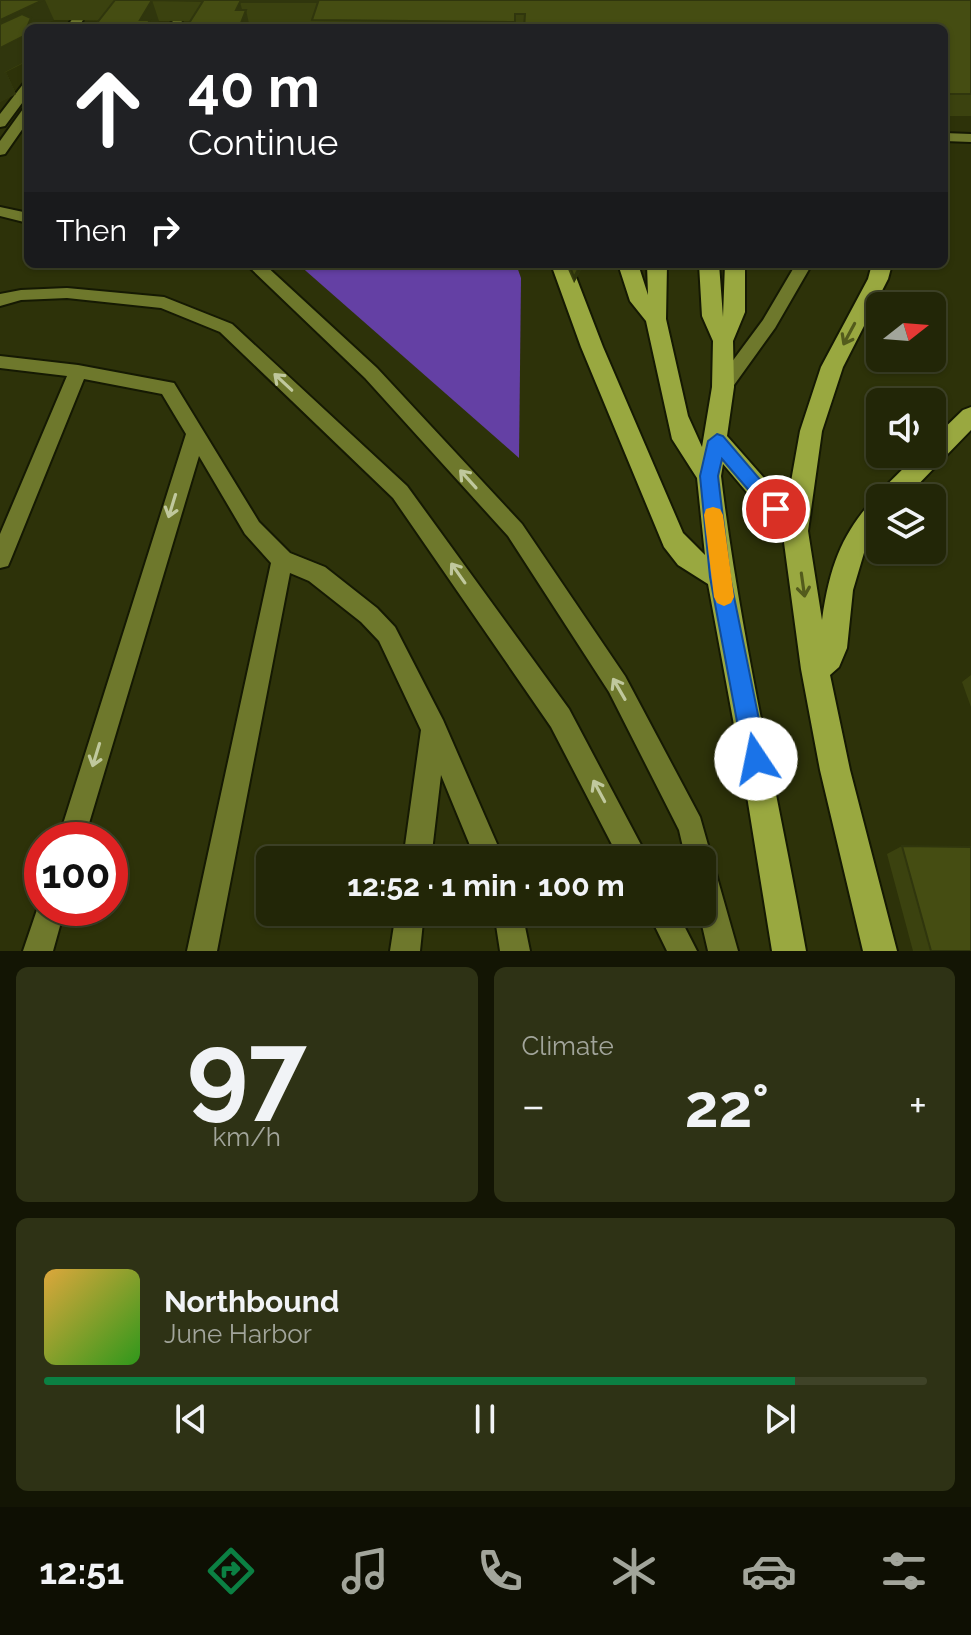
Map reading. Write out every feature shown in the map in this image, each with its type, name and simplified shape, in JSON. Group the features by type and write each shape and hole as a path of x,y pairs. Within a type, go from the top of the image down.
{"highway":[{"path":"562,268 592,347 678,549 691,561 720,577"},
{"path":"629,268 640,301 656,319"},
{"path":"657,268 656,319 684,439 709,476"},
{"path":"709,268 712,316 723,341"},
{"path":"735,268 735,312 723,341 723,387 717,441 709,476 720,577 762,790 789,951"},
{"path":"880,951 835,770 815,669 795,531 811,431 832,367 881,268"},
{"path":"903,484 971,416"},
{"path":"717,441 795,531"},
{"path":"815,669 828,659 834,646 839,598 853,545 866,523"}],"lane":[{"path":"0,123 24,91"},
{"path":"0,151 24,118"},
{"path":"948,137 971,138"},
{"path":"0,211 24,217"},
{"path":"258,268 371,373 515,530 617,684 691,826 696,846"},
{"path":"723,387 769,324 802,268"},
{"path":"0,313 10,298 67,293 164,303 226,328 400,492 560,718 628,846"},
{"path":"0,362 78,371 168,388 252,528 282,560 317,574 369,615 387,634 434,729 484,846"},
{"path":"0,559 78,371"},
{"path":"77,822 196,432"},
{"path":"202,951 282,560"},
{"path":"419,846 434,729"},
{"path":"716,923 723,951"},
{"path":"38,951 46,926"},
{"path":"405,951 408,926"},
{"path":"511,926 515,951"},
{"path":"669,926 682,951"}],"shaded area":[{"path":"303,268 517,268 521,278 519,458"}],"building":[{"path":"0,0 43,0 0,20"},
{"path":"115,0 152,0 140,20 150,20 148,24 96,24"},
{"path":"152,0 971,0 971,94 948,94 948,24 524,24 525,14 515,14 515,22 312,20 318,2 240,2 236,10 246,10 241,24 189,24 203,1"},
{"path":"22,14 31,18 28,24 24,24 24,36 0,48 0,24"},
{"path":"902,846 971,847 971,951 931,951"}],"slow traffic":[{"path":"713,515 724,597"}],"route":[{"path":"756,759 720,577 709,476 717,441 776,509"}]}
